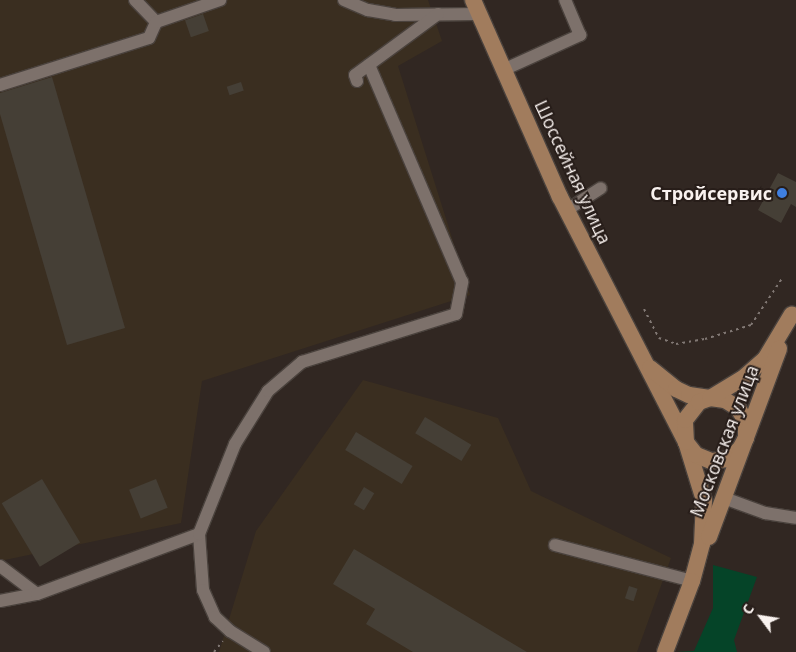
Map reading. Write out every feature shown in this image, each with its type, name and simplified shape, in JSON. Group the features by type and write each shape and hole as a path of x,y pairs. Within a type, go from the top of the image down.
{"main road":[{"name":"Шоссейная улица","path":"476,7 567,210 686,442 705,514 692,581 665,652"},
{"name":"Московская улица","path":"686,442 683,427 688,413 699,402 710,398 742,378 765,360 795,312"},
{"name":"Московская улица","path":"692,581 795,312"},
{"name":"Шоссейная улица","path":"642,359 676,389 710,398"},
{"path":"686,442 696,455 711,461 735,455 744,441 746,422 738,408 725,400 710,398"}],"street":[{"path":"135,0 156,22"},
{"path":"0,85 149,38 156,22 220,0"},
{"path":"344,0 368,10 395,15 438,14 476,7"},
{"path":"503,70 580,35 565,0"},
{"path":"357,81 355,75 438,14"},
{"path":"264,652 230,631 216,617 203,590 199,534 235,444 268,390 302,362 456,314 462,282 369,65"},
{"path":"567,210 601,188"},
{"path":"724,498 764,513 796,518"},
{"path":"0,602 37,594 199,534"},
{"path":"555,546 692,581"},
{"path":"0,566 37,594"}],"path":[{"path":"644,309 659,338 676,344 705,339 751,325 783,277"},
{"path":"214,652 230,631"}],"shaded area":[{"path":"0,0 428,0 442,41 398,66 470,295 202,381 181,523 0,561"},
{"path":"363,380 498,418 531,491 671,558 637,652 219,652 256,531"}],"green space":[{"path":"713,565 757,577 734,640 737,652 676,652 694,651 713,608"}],"building":[{"path":"203,14 209,31 191,37 185,20"},
{"path":"52,77 125,328 67,345 0,114 0,93"},
{"path":"241,82 244,91 230,95 227,87"},
{"name":"Стройсервис","path":"778,173 796,182 796,207 791,204 781,223 758,210"},
{"path":"425,417 471,445 462,461 415,433"},
{"path":"356,432 413,466 402,484 345,450"},
{"path":"42,479 80,542 40,567 2,503"},
{"path":"156,479 168,508 141,519 129,490"},
{"path":"364,487 374,493 364,510 354,504"},
{"path":"354,549 527,652 413,652 366,624 375,609 333,584"},
{"path":"629,586 638,589 634,601 625,598"}],"place":[{"name":"Стройсервис","path":"782,193"}]}
